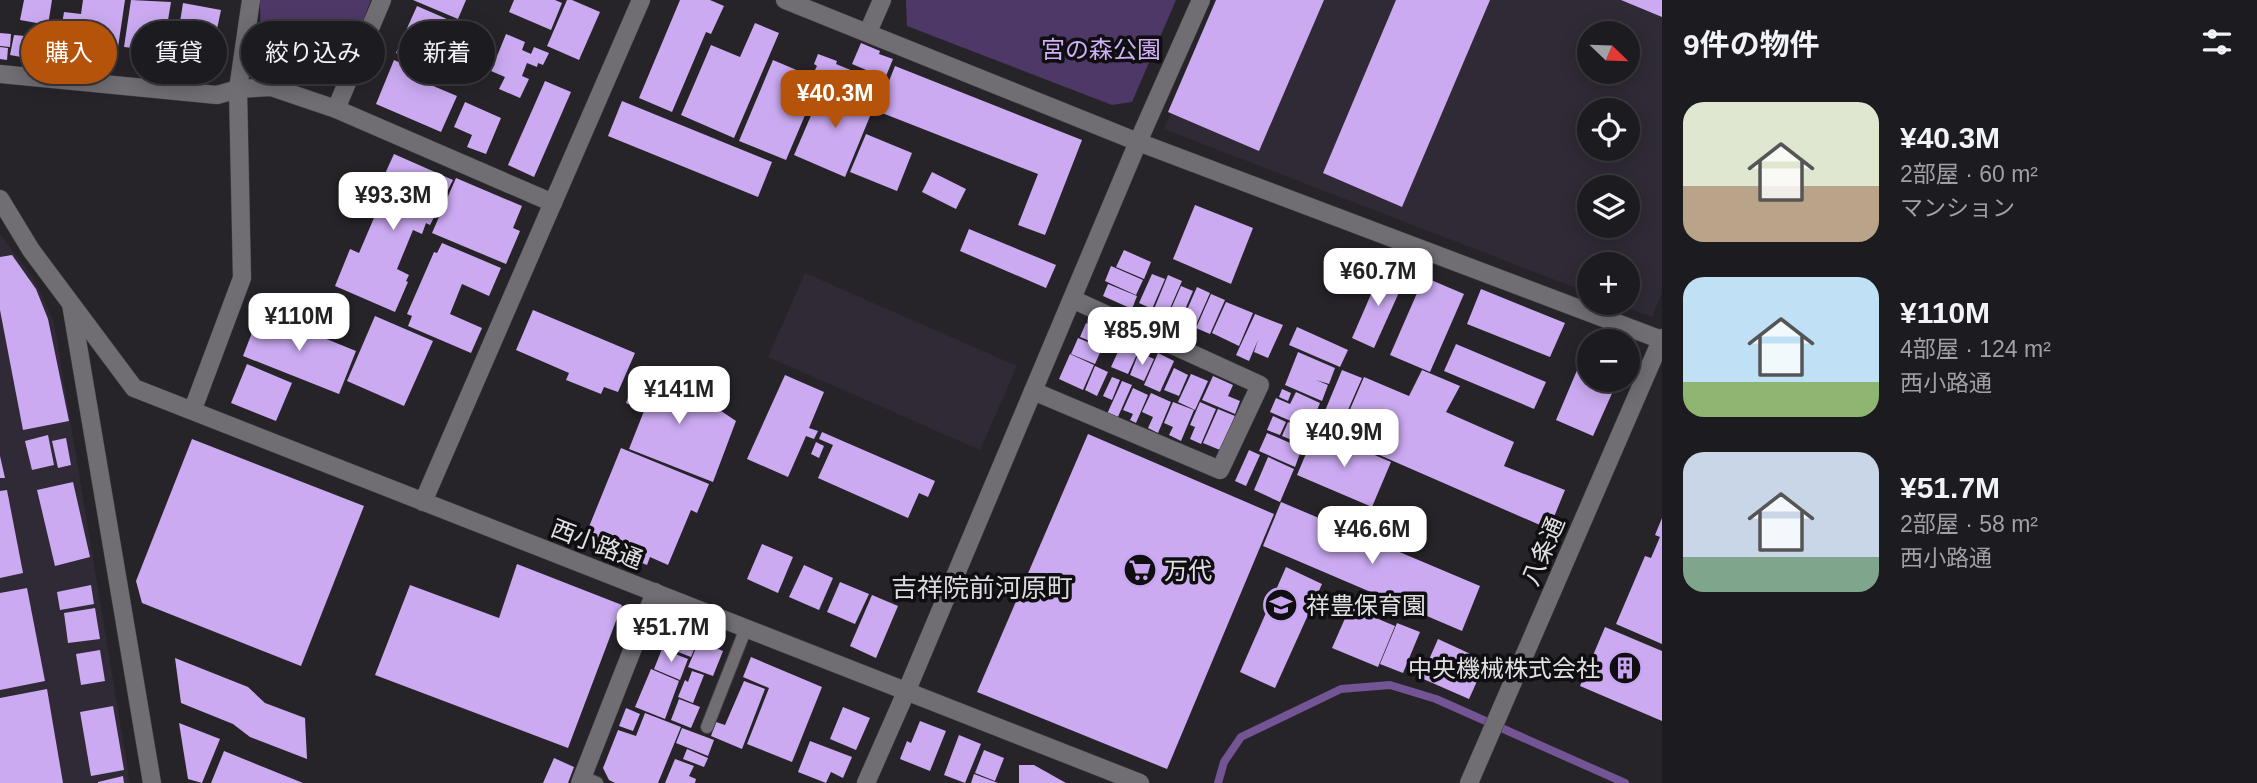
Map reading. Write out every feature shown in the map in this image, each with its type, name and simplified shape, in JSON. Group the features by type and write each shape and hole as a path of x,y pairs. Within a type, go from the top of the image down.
{"street":[{"path":"193,409 242,278 238,89 251,0"},
{"path":"336,109 382,0"},
{"path":"423,502 641,0"},
{"path":"785,0 1138,142 1662,339"},
{"path":"868,32 882,0"},
{"path":"866,783 1201,0"},
{"path":"0,74 217,95 238,89 271,87 336,109 553,203"},
{"name":"西小路通","path":"0,199 31,250 134,388 1139,783"},
{"path":"1033,391 1220,470 1260,385 1072,299"},
{"path":"72,304 152,783"},
{"name":"八条通","path":"1469,783 1662,339"},
{"path":"587,781 655,592"}],"lane":[{"path":"707,727 746,628"}],"shaded area":[{"path":"1219,0 1662,0 1662,293 1652,317 1640,312 1640,252 1577,252 1577,288 1164,129"},
{"path":"0,234 34,279 54,322 130,783 0,783"},
{"path":"805,273 1017,366 980,450 768,357"}],"green space":[{"path":"260,0 371,0 363,21 260,21"},
{"name":"宮の森公園","path":"906,0 1176,0 1132,102 1112,105 907,26"}],"building":[{"path":"24,0 52,0 49,21 20,20"},
{"path":"83,0 125,0 117,54 117,21 63,21 64,12 81,14"},
{"path":"131,0 171,2 168,21 131,21 131,48 124,47"},
{"path":"413,0 466,0 458,19"},
{"path":"514,0 555,0 562,3 551,30 509,12"},
{"path":"567,0 600,12 579,60 547,46"},
{"path":"680,0 710,0 724,6 711,34 706,32 672,112 639,98"},
{"path":"1216,0 1324,0 1259,151 1168,112"},
{"path":"1396,0 1490,0 1402,207 1323,173"},
{"path":"1621,0 1662,0 1662,17"},
{"path":"183,3 221,10 219,21 180,21"},
{"path":"417,6 452,21 410,21"},
{"path":"755,23 779,33 734,138 681,115 711,45 740,57"},
{"path":"0,33 11,34 10,47 0,46"},
{"path":"506,34 525,42 522,50 531,54 534,47 549,53 543,65 538,63 537,67 527,63 522,76 529,79 520,98 499,89 505,77 495,73 495,61"},
{"path":"14,35 21,36 21,57 10,55"},
{"path":"861,43 893,59 884,81 852,64"},
{"path":"0,47 8,48 7,60 0,59"},
{"path":"818,54 882,83 877,94 815,70"},
{"path":"394,60 399,62 399,84 428,84 457,96 441,132 376,104"},
{"path":"773,60 820,80 786,160 739,141"},
{"path":"895,66 1082,140 1045,235 1018,225 1038,174 877,111"},
{"path":"545,81 571,92 534,177 508,165"},
{"path":"825,83 875,104 845,177 794,155"},
{"path":"622,101 772,162 758,197 608,136"},
{"path":"465,102 501,118 486,154 467,147 472,135 454,127"},
{"path":"866,134 912,153 897,191 850,172"},
{"path":"394,154 453,180 430,225 426,223 422,234 413,230 397,269 409,275 395,312 335,286 350,249 359,253 385,192 378,189"},
{"path":"932,172 966,189 956,209 922,192"},
{"path":"456,178 522,206 513,228 520,231 506,264 432,233"},
{"path":"1195,205 1253,228 1231,284 1173,259"},
{"path":"969,229 1056,265 1046,288 960,251"},
{"path":"442,243 501,268 489,296 462,284 450,314 482,328 471,353 408,326 412,316 407,314 434,252 437,253"},
{"path":"1124,250 1151,262 1144,279 1116,267"},
{"path":"12,255 36,289 48,319 69,421 23,430 0,310 0,257"},
{"path":"1111,266 1143,280 1136,295 1105,281"},
{"path":"1382,269 1405,279 1374,348 1352,338"},
{"path":"1152,274 1165,279 1152,309 1139,303"},
{"path":"1168,275 1182,281 1167,315 1154,309"},
{"path":"1424,277 1464,294 1430,372 1390,355"},
{"path":"1108,284 1137,296 1132,309 1103,296"},
{"path":"1181,286 1193,291 1180,321 1168,316"},
{"path":"1197,287 1210,293 1192,334 1179,328"},
{"path":"1481,289 1565,323 1550,357 1467,324"},
{"path":"1211,294 1225,300 1210,334 1196,328"},
{"path":"1226,302 1253,313 1239,346 1212,333"},
{"path":"533,310 635,353 618,392 604,387 601,394 566,380 569,373 516,350"},
{"path":"260,312 356,351 339,394 243,356"},
{"path":"1255,314 1283,325 1268,358 1254,352 1258,340 1249,361 1236,355"},
{"path":"375,316 433,341 404,406 347,381"},
{"path":"1086,323 1111,334 1105,347 1080,337"},
{"path":"1297,327 1348,350 1340,367 1289,345"},
{"path":"1078,338 1102,348 1095,364 1071,354"},
{"path":"1456,344 1546,382 1534,409 1444,371"},
{"path":"1121,345 1138,352 1128,374 1111,367"},
{"path":"1139,352 1154,359 1144,381 1130,375"},
{"path":"1298,352 1335,368 1329,384 1316,380 1328,385 1322,401 1285,385"},
{"path":"1158,353 1174,361 1160,392 1144,385"},
{"path":"1070,354 1094,365 1083,390 1059,379"},
{"path":"247,364 292,383 276,421 231,403"},
{"path":"1095,366 1108,372 1097,396 1085,390"},
{"path":"639,368 681,384 736,421 713,482 629,449 644,411 626,403"},
{"path":"1174,368 1188,375 1179,396 1164,390"},
{"path":"1342,370 1362,378 1341,426 1322,418"},
{"path":"1422,370 1460,386 1446,412 1514,442 1504,466 1565,490 1549,529 1338,437 1364,377 1409,396"},
{"path":"1577,370 1577,392 1613,392 1593,436 1556,420"},
{"path":"1191,374 1208,381 1195,410 1178,402"},
{"path":"785,375 824,392 809,428 818,431 814,439 806,436 788,477 747,459"},
{"path":"1213,376 1233,385 1228,396 1240,401 1235,414 1202,400"},
{"path":"1112,377 1120,380 1112,400 1103,396"},
{"path":"1122,381 1132,385 1117,419 1107,414"},
{"path":"1133,388 1148,395 1136,423 1130,420 1133,414 1123,410"},
{"path":"1282,389 1291,393 1288,401 1279,397"},
{"path":"1296,392 1320,403 1309,429 1270,412 1276,398 1290,404"},
{"path":"1151,393 1171,402 1158,433 1148,428 1153,417 1142,412"},
{"path":"1173,402 1194,410 1181,441 1169,435 1173,427 1164,423"},
{"path":"1200,402 1216,409 1201,444 1190,439 1195,427 1190,425"},
{"path":"1218,409 1235,416 1220,450 1203,443"},
{"path":"1273,416 1286,422 1280,435 1267,430"},
{"path":"1288,422 1310,432 1304,445 1282,436"},
{"path":"1316,430 1391,462 1372,507 1297,475"},
{"path":"822,432 935,481 928,497 919,493 908,518 818,478 833,445 819,439"},
{"path":"1267,433 1302,448 1295,467 1259,451"},
{"name":"万代","path":"1088,434 1274,514 1167,769 977,692"},
{"path":"48,435 54,465 32,470 25,441"},
{"path":"66,438 71,465 58,468 52,441"},
{"path":"192,439 364,506 301,666 142,603 136,581"},
{"path":"816,442 824,446 819,458 811,454"},
{"path":"621,448 709,484 697,513 691,510 668,565 650,557 647,565 584,539"},
{"path":"1249,450 1260,455 1246,486 1235,481"},
{"path":"0,456 5,478 0,478"},
{"path":"1268,457 1294,469 1280,502 1254,490"},
{"path":"73,482 90,557 55,566 37,490"},
{"path":"7,490 23,573 0,578 0,491"},
{"path":"1281,502 1480,586 1462,631 1263,546"},
{"path":"1662,518 1662,644 1616,624 1645,556 1651,558 1660,537 1655,535"},
{"path":"762,544 793,557 778,593 747,579"},
{"path":"517,564 622,605 568,748 375,675 410,585 499,618"},
{"path":"804,565 833,578 819,610 789,597"},
{"path":"1286,567 1322,584 1275,688 1240,672"},
{"path":"840,582 869,594 855,624 827,612"},
{"path":"91,585 94,604 60,610 57,592"},
{"path":"27,588 45,681 0,690 0,593"},
{"path":"872,595 898,606 876,658 850,646"},
{"path":"1350,607 1395,626 1378,667 1332,648"},
{"path":"95,608 100,639 68,643 64,613"},
{"path":"1397,623 1420,632 1403,673 1380,664"},
{"path":"673,626 699,637 691,657 663,646"},
{"name":"中央機械株式会社","path":"1605,627 1662,651 1662,721 1580,686"},
{"path":"1438,639 1475,656 1472,663 1483,668 1469,699 1421,678"},
{"path":"699,641 723,651 713,676 688,667"},
{"path":"662,649 688,659 680,680 654,669"},
{"path":"100,650 105,681 81,685 76,654"},
{"path":"751,657 822,687 792,762 747,744 769,688 743,677"},
{"path":"175,658 248,687 265,703 305,718 307,759 250,737 233,724 181,703"},
{"path":"651,669 679,681 665,719 635,707"},
{"path":"692,671 704,675 693,703 678,697"},
{"path":"744,681 765,689 742,749 711,736 716,722 725,725"},
{"path":"47,689 63,783 0,783 0,698"},
{"path":"679,699 700,707 691,728 671,720"},
{"path":"113,706 124,770 91,776 80,712"},
{"path":"843,707 870,718 856,750 830,739"},
{"path":"626,708 640,714 633,731 619,726"},
{"path":"645,713 681,727 658,783 615,783 609,780 603,768 618,730 636,736"},
{"path":"920,721 946,731 930,771 900,759 907,741 911,743"},
{"path":"179,723 220,739 202,783 188,779"},
{"path":"682,728 714,740 708,756 676,743"},
{"path":"959,735 981,744 965,783 944,775"},
{"path":"810,741 852,757 843,778 831,772 826,783 798,772"},
{"path":"687,749 708,758 704,767 683,759"},
{"path":"984,750 1004,758 995,781 975,773"},
{"path":"224,751 303,783 211,783"},
{"path":"554,758 574,767 568,783 543,783"},
{"path":"675,759 694,766 689,776 696,779 695,783 665,783"},
{"path":"1019,765 1034,765 1066,783 1019,783"},
{"path":"974,774 998,783 971,783"},
{"path":"123,776 124,783 98,783 98,782"}],"waterway":[{"path":"1218,783 1224,762 1241,737 1341,689 1390,685 1436,699 1625,783"}],"place":[{"name":"万代","path":"1140,570"},
{"name":"祥豊保育園","path":"1281,605"},
{"name":"中央機械株式会社","path":"1625,668"}],"district":[{"name":"吉祥院前河原町","path":"982,588"}]}
